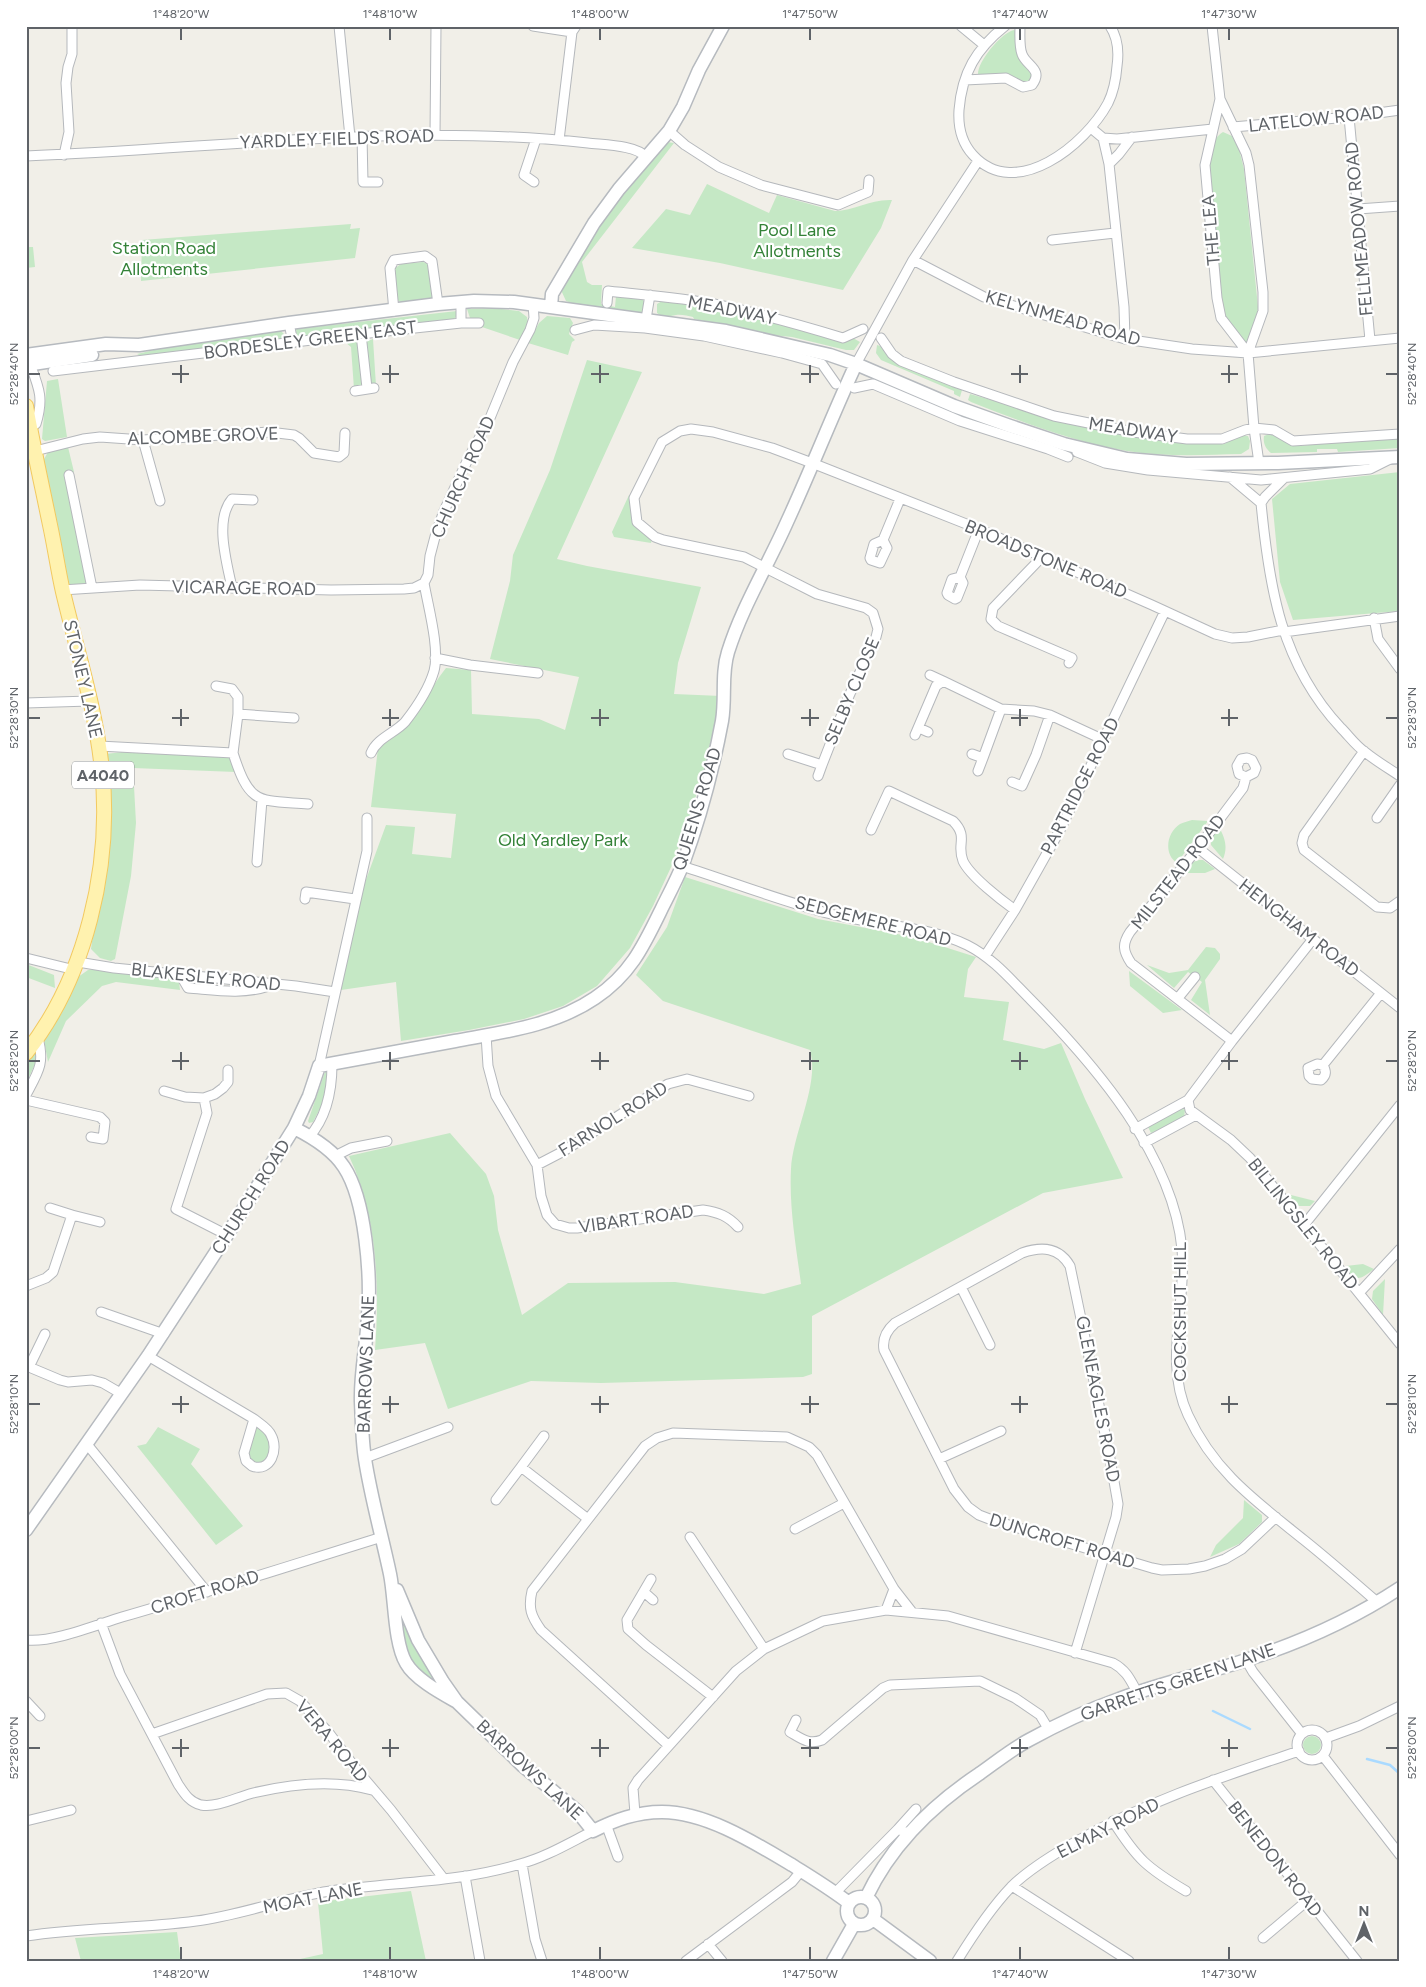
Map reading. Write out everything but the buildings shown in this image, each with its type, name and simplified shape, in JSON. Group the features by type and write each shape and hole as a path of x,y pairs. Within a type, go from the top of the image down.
{"main road":[{"name":"A4040","path":"26,406 62,590"},
{"name":"STONEY LANE","path":"26,1053 38,1038 76,966 86,936 100,860 104,794 99,746 62,590"}],"street":[{"path":"64,155 69,132 66,83 72,54 72,26"},
{"path":"339,26 350,137"},
{"path":"435,135 436,26"},
{"path":"533,26 574,29 559,140"},
{"path":"551,306 552,294 594,223 618,189 669,131 723,26"},
{"path":"961,26 984,45"},
{"path":"1005,26 984,45 971,62 959,109 959,125 968,150 978,161 988,167 1001,171 1014,172 1031,170 1064,153 1091,128 1108,103 1116,77 1118,50 1115,36 1110,26"},
{"path":"965,80 1006,78 1023,87 1032,85 1036,79 1035,72 1031,64 1023,57 1020,26"},
{"name":"THE LEA","path":"1212,26 1220,99 1246,153 1249,165 1263,292 1263,311 1248,353 1254,428 1260,463"},
{"name":"THE LEA","path":"1220,99 1205,165 1217,298 1221,318 1248,353"},
{"name":"LATELOW ROAD","path":"1233,127 1349,117 1400,110"},
{"name":"FELLMEADOW ROAD","path":"1349,117 1370,340"},
{"path":"1091,128 1103,138 1109,164 1124,306 1125,339"},
{"path":"1103,138 1213,129"},
{"path":"669,131 719,167 761,185 838,205 868,192 869,180"},
{"name":"YARDLEY FIELDS ROAD","path":"26,156 362,136 435,135 559,140 630,148 646,157"},
{"path":"362,136 363,182 378,182"},
{"path":"1109,164 1132,137"},
{"path":"534,182 524,175 536,139"},
{"path":"856,364 913,260 978,161"},
{"path":"1358,209 1400,206"},
{"path":"1052,240 1115,233"},
{"name":"BORDESLEY GREEN EAST","path":"394,311 390,268 394,260 425,256 432,261 438,304"},
{"name":"KELYNMEAD ROAD","path":"913,260 984,297 1125,339 1192,349 1248,353 1400,338"},
{"name":"MEADWAY","path":"607,302 608,291 650,295 712,303 782,320 843,338 863,329"},
{"path":"646,323 650,295"},
{"path":"461,302 461,323"},
{"name":"BORDESLEY GREEN EAST","path":"27,361 116,351 138,345 288,323 438,304 514,302 533,304"},
{"name":"MEADWAY","path":"533,304 616,316 646,323 726,331 783,349 822,364 836,384"},
{"name":"CHURCH ROAD","path":"371,753 374,746 405,721 422,696 434,671 434,635 424,583 428,575 430,556 436,533 468,459 490,418 513,362 530,330 534,318 533,304"},
{"path":"288,323 293,343"},
{"name":"BORDESLEY GREEN EAST","path":"53,371 361,334 461,323 479,323"},
{"name":"MEADWAY","path":"575,330 594,325 646,323"},
{"path":"355,391 370,388 361,334"},
{"name":"MEADWAY","path":"881,338 892,354 901,361 970,388 1054,416 1088,424 1186,439 1222,439 1254,428 1274,430 1293,441 1400,434"},
{"name":"MEADWAY","path":"783,349 830,355 856,364 877,365 914,380 923,397"},
{"path":"27,361 39,387 41,408 36,424 30,427"},
{"name":"QUEENS ROAD","path":"319,1066 486,1036 561,1017 580,1008 610,987 625,972 641,951 682,866 713,765 722,719 725,664 728,653 856,364"},
{"name":"MEADWAY","path":"854,388 873,384 923,397 954,406 1105,463 1148,470 1261,480 1370,469 1396,457"},
{"name":"SELBY CLOSE","path":"812,462 714,432 691,429 680,431 662,442 634,498 637,522 655,537 744,557 817,594 866,608 873,613 877,622 876,638 849,696 818,776"},
{"name":"ALCOMBE GROVE","path":"35,451 83,439 100,437 143,440 250,432 284,433 299,438 314,453 339,457 344,453 345,433"},
{"path":"143,440 160,501"},
{"name":"MEADWAY","path":"1056,445 1068,457"},
{"name":"MEADWAY","path":"1056,445 1127,459 1186,464 1396,457"},
{"name":"BROADSTONE ROAD","path":"812,462 979,529 1215,634 1232,638 1248,637 1374,618 1400,616"},
{"path":"69,475 92,588"},
{"path":"1230,477 1261,503"},
{"path":"1284,478 1261,503 1271,584 1283,631 1307,682 1329,715 1364,751 1400,776"},
{"path":"883,540 900,498"},
{"path":"232,588 224,550 225,512 227,505 232,499 253,500"},
{"path":"960,577 979,529"},
{"path":"1042,557 993,608 991,619 998,626 1072,658 1069,663"},
{"name":"VICARAGE ROAD","path":"62,590 140,585 232,588 404,589 414,588 424,583"},
{"name":"PARTRIDGE ROAD","path":"985,956 1015,910 1060,830 1165,611"},
{"path":"1374,618 1378,639 1400,669"},
{"path":"435,658 538,673"},
{"path":"930,674 1001,709 1034,710 1050,715 1104,740"},
{"path":"928,732 917,732 936,686 943,681"},
{"path":"216,686 232,689 238,697 233,754 240,775 253,795 262,800 308,804"},
{"path":"26,703 89,701"},
{"path":"978,770 1001,709"},
{"path":"238,714 294,718"},
{"path":"1012,782 1022,786 1036,755 1050,715"},
{"path":"99,746 233,754"},
{"path":"1364,751 1304,834 1302,843 1304,850 1377,908 1390,908 1400,901"},
{"name":"SELBY CLOSE","path":"788,754 822,765"},
{"path":"972,754 983,758"},
{"name":"MILSTEAD ROAD","path":"1232,1041 1131,963 1124,952 1124,948 1125,940 1130,932 1198,848 1243,788 1246,777"},
{"path":"1377,818 1400,785"},
{"path":"872,830 889,791 953,821 960,828 962,835 961,852 964,863 999,898 1015,910"},
{"path":"257,862 262,800"},
{"path":"1384,809 1392,814"},
{"name":"CHURCH ROAD","path":"26,1530 164,1334 294,1128 310,1096 319,1066 367,851 367,818"},
{"name":"HENGHAM ROAD","path":"1198,848 1400,1008"},
{"name":"SEDGEMERE ROAD","path":"682,866 835,915 906,927 950,938 968,946 993,962 1077,1049 1106,1085 1135,1129"},
{"path":"305,900 306,892 355,900"},
{"path":"1135,1129 1188,1100 1313,939"},
{"name":"BLAKESLEY ROAD","path":"26,958 76,966 274,984 335,992"},
{"path":"1178,998 1195,977"},
{"path":"1323,1064 1381,993"},
{"name":"VIBART ROAD","path":"486,1036 488,1066 496,1096 536,1165 544,1208 550,1219 562,1226 577,1228 703,1210 714,1211 727,1217 738,1227"},
{"path":"26,1095 41,1066 42,1050 38,1038"},
{"name":"CHURCH ROAD","path":"309,1137 324,1112 330,1094 332,1064"},
{"path":"164,1091 191,1098 204,1098 223,1088 228,1082 228,1070"},
{"name":"FARNOL ROAD","path":"536,1165 562,1152 668,1084 687,1079 749,1096"},
{"path":"204,1098 205,1118 176,1209 227,1235"},
{"path":"26,1100 100,1117 105,1122 102,1139 91,1137"},
{"path":"1144,1143 1196,1115 1190,1110 1188,1100"},
{"path":"1304,1225 1400,1105"},
{"name":"BILLINGSLEY ROAD","path":"1196,1115 1231,1140 1250,1158 1400,1344"},
{"name":"BARROWS LANE","path":"294,1128 335,1156 344,1167 355,1193 366,1250 368,1315 361,1400 365,1458 391,1576 402,1655 411,1670 435,1689 457,1702"},
{"name":"COCKSHUT HILL","path":"1135,1129 1160,1171 1173,1202 1182,1247 1183,1263 1176,1347 1177,1376 1186,1412 1202,1443 1220,1467 1376,1602"},
{"path":"335,1156 351,1148 387,1141"},
{"path":"50,1208 100,1222"},
{"path":"26,1286 46,1278 53,1272 72,1215"},
{"name":"GLENEAGLES ROAD","path":"960,1287 1022,1253 1033,1249 1044,1248 1057,1252 1063,1256 1070,1266 1118,1504 1116,1517 1075,1653"},
{"path":"1359,1293 1400,1249"},
{"path":"960,1287 990,1345"},
{"name":"DUNCROFT ROAD","path":"960,1287 895,1323 883,1340 884,1350 939,1459 961,1499 979,1515 1017,1528 1162,1570 1189,1569 1205,1566 1235,1554 1276,1517"},
{"path":"101,1312 164,1334"},
{"path":"45,1334 28,1369 68,1382 92,1380 103,1383 122,1394"},
{"path":"148,1356 254,1419 266,1428 274,1442 273,1457 267,1465 262,1467 252,1466 244,1457 254,1419"},
{"path":"365,1458 448,1427"},
{"path":"939,1459 1001,1431"},
{"path":"668,1745 540,1630 534,1621 529,1603 532,1591 645,1446 657,1438 673,1433 787,1437 809,1446 817,1455 894,1589 912,1612"},
{"path":"496,1500 544,1436"},
{"path":"86,1443 207,1592"},
{"path":"522,1467 588,1519"},
{"path":"795,1529 844,1503"},
{"name":"CROFT ROAD","path":"26,1640 39,1641 101,1624 382,1537"},
{"path":"690,1537 764,1649"},
{"name":"BARROWS LANE","path":"391,1576 418,1640 442,1682 457,1702 523,1766 577,1811 593,1831 616,1819 635,1814 662,1812 692,1816 752,1841 836,1892 849,1903"},
{"path":"651,1579 627,1620 628,1628 646,1645 713,1697"},
{"name":"GARRETTS GREEN LANE","path":"866,1898 903,1831 950,1794 1028,1740 1086,1712 1137,1692 1246,1660 1325,1629 1400,1588"},
{"path":"886,1610 894,1589"},
{"path":"644,1592 653,1600"},
{"path":"635,1814 634,1788 638,1780 736,1671 764,1649 823,1622 886,1610 956,1618 1113,1663 1122,1668 1137,1692"},
{"path":"101,1624 117,1667 178,1784 190,1800 203,1805 216,1804 283,1787 312,1784 349,1786 372,1790"},
{"path":"1246,1660 1253,1672 1302,1734"},
{"path":"796,1720 790,1732 809,1743 816,1743 883,1688 890,1685 980,1681 1040,1715 1049,1730"},
{"name":"VERA ROAD","path":"152,1734 268,1694 286,1693 295,1696 329,1733 444,1879"},
{"path":"26,1700 40,1716"},
{"path":"1326,1738 1359,1726 1400,1706"},
{"path":"1312,1730 1318,1731 1326,1738 1327,1748 1322,1756 1314,1760 1305,1758 1299,1751 1297,1743 1302,1734 1312,1730"},
{"name":"ELMAY ROAD","path":"956,1961 985,1918 1012,1886 1061,1850 1113,1820 1154,1802 1299,1751"},
{"path":"1322,1756 1400,1854"},
{"path":"349,1786 357,1770"},
{"name":"BENEDON ROAD","path":"1213,1780 1356,1961"},
{"path":"836,1892 903,1831 916,1809"},
{"path":"26,1821 71,1810"},
{"path":"1113,1820 1134,1852 1150,1869 1186,1891"},
{"path":"606,1824 618,1857"},
{"name":"MOAT LANE","path":"26,1936 68,1930 197,1921 233,1915 335,1890 465,1876 522,1864 560,1848 593,1831"},
{"path":"522,1864 535,1940 542,1961"},
{"path":"686,1961 792,1882 801,1871"},
{"path":"465,1876 480,1961"},
{"path":"1012,1886 1129,1961"},
{"path":"856,1898 866,1898 874,1906 875,1914 873,1919 864,1926 854,1924 846,1912 849,1903 856,1898"},
{"path":"1263,1938 1308,1900"},
{"path":"873,1919 930,1961"},
{"path":"833,1961 854,1924"},
{"path":"708,1944 722,1961"}],"green space":[{"path":"1014,30 1017,32 1020,58 1032,74 1029,84 978,74 982,62 991,48 1003,36"},
{"path":"1223,132 1232,136 1239,149 1244,169 1258,307 1257,321 1247,344 1235,339 1223,310 1209,164 1214,142"},
{"path":"667,142 674,143 582,262 587,282 592,285 602,285 601,304 615,307 616,296 641,298 644,301 644,312 577,305 566,301 561,290 599,225 629,184"},
{"name":"Pool Lane Allotments","path":"707,184 769,213 777,195 835,211 876,201 892,200 881,228 843,290 720,263 632,248 666,209 690,215"},
{"name":"Station Road Allotments","path":"351,224 350,229 360,228 355,258 141,281 142,240"},
{"path":"26,232 29,247 33,247 35,267 26,268"},
{"path":"423,262 428,264 433,297 428,300 401,302 397,300 395,268 401,264"},
{"path":"662,301 710,307 853,338 860,342 854,350 846,350 792,337 772,335 694,319 684,315 664,317 657,313 657,304"},
{"path":"493,308 519,311 527,317 528,323 520,340 479,326 480,319 470,318 467,309"},
{"path":"457,311 457,316 453,320 297,337 295,333 296,329"},
{"path":"547,316 570,318 573,323 569,334 575,340 572,342 568,355 528,343 539,323"},
{"path":"281,331 285,339 279,341 141,356 137,354 192,341"},
{"path":"373,339 376,386 369,385 365,342"},
{"path":"357,341 359,343 364,385 354,389 351,347 345,342"},
{"path":"877,345 886,348 890,358 962,390 960,397 954,394 954,391 881,360 876,353"},
{"name":"Old Yardley Park","path":"587,360 642,372 557,559 701,587 678,663 674,694 721,696 704,770 672,865 653,906 630,948 597,986 563,1006 524,1019 401,1041 396,982 341,990 360,896 386,825 415,827 412,854 451,858 456,814 371,807 378,748 406,725 446,668 471,670 472,714 539,719 565,730 579,677 490,659 510,581 513,555 550,470"},
{"path":"58,379 67,437 45,441 42,439 47,381"},
{"path":"970,394 1023,409 1186,442 1224,444 1240,435 1248,436 1250,441 1249,449 1241,454 1184,455 1127,451 1048,431 971,402 968,400"},
{"path":"1269,434 1299,446 1400,436 1400,448 1338,452 1337,449 1317,449 1317,452 1271,453 1264,441 1264,436"},
{"path":"68,447 74,472 65,475 89,584 68,586 43,461 48,452"},
{"path":"1400,472 1400,611 1293,620 1280,582 1272,499 1290,484"},
{"path":"629,495 632,515 652,539 651,543 614,537 612,532"},
{"path":"123,752 230,757 236,772 133,768 136,823 131,876 115,959 111,961 100,958 91,949 107,873 110,843 109,798 105,754"},
{"path":"1192,820 1208,821 1177,863 1168,849 1170,837 1180,824"},
{"path":"1219,827 1225,843 1223,859 1211,845 1211,838"},
{"path":"1203,860 1215,869 1205,873 1184,873 1193,862"},
{"path":"685,877 818,919 913,937 976,957 968,969 964,997 1009,1002 1003,1040 1044,1049 1061,1043 1085,1099 1123,1178 1043,1193 812,1316 812,1374 803,1377 601,1383 531,1381 448,1409 425,1343 375,1350 377,1301 371,1226 366,1202 349,1156 450,1133 486,1174 494,1196 498,1230 522,1315 568,1283 675,1282 764,1294 801,1284 792,1213 791,1169 796,1140 812,1078 810,1050 663,1001 636,975 667,927"},
{"path":"1206,947 1215,948 1220,954 1220,959 1205,980 1210,1015 1191,1000 1202,982 1188,972 1174,988 1147,965 1169,973 1188,970"},
{"path":"26,964 54,975 55,988 26,977"},
{"path":"94,969 176,980 179,982 180,990 116,982 102,986 66,1021 48,1062 44,1040 78,977 88,970"},
{"path":"1129,971 1182,1010 1163,1013 1130,986"},
{"path":"38,1046 39,1055 26,1084 26,1062"},
{"path":"325,1072 329,1073 325,1099 313,1122 309,1123 308,1121"},
{"path":"1181,1108 1185,1110 1184,1118 1151,1133 1148,1127"},
{"path":"1289,1195 1315,1201 1310,1206 1297,1206"},
{"path":"1363,1264 1374,1269 1358,1278 1349,1272 1346,1266"},
{"path":"1385,1279 1383,1315 1372,1299 1373,1291"},
{"path":"257,1426 268,1438 270,1452 265,1463 254,1464 247,1453"},
{"path":"158,1427 200,1449 191,1464 243,1526 216,1545 137,1446 146,1444"},
{"path":"1244,1500 1262,1515 1262,1522 1239,1544 1210,1557 1216,1545 1243,1518"},
{"path":"399,1615 418,1652 440,1685 412,1666 405,1653"},
{"path":"1312,1736 1318,1739 1321,1745 1318,1751 1312,1754 1306,1751 1303,1745 1306,1739"},
{"path":"411,1891 426,1961 291,1961 323,1954 318,1902"},
{"path":"177,1932 181,1961 81,1961 75,1938"}],"waterway":[{"path":"1213,1711 1250,1729"},
{"path":"1367,1759 1390,1765 1400,1774"}]}
